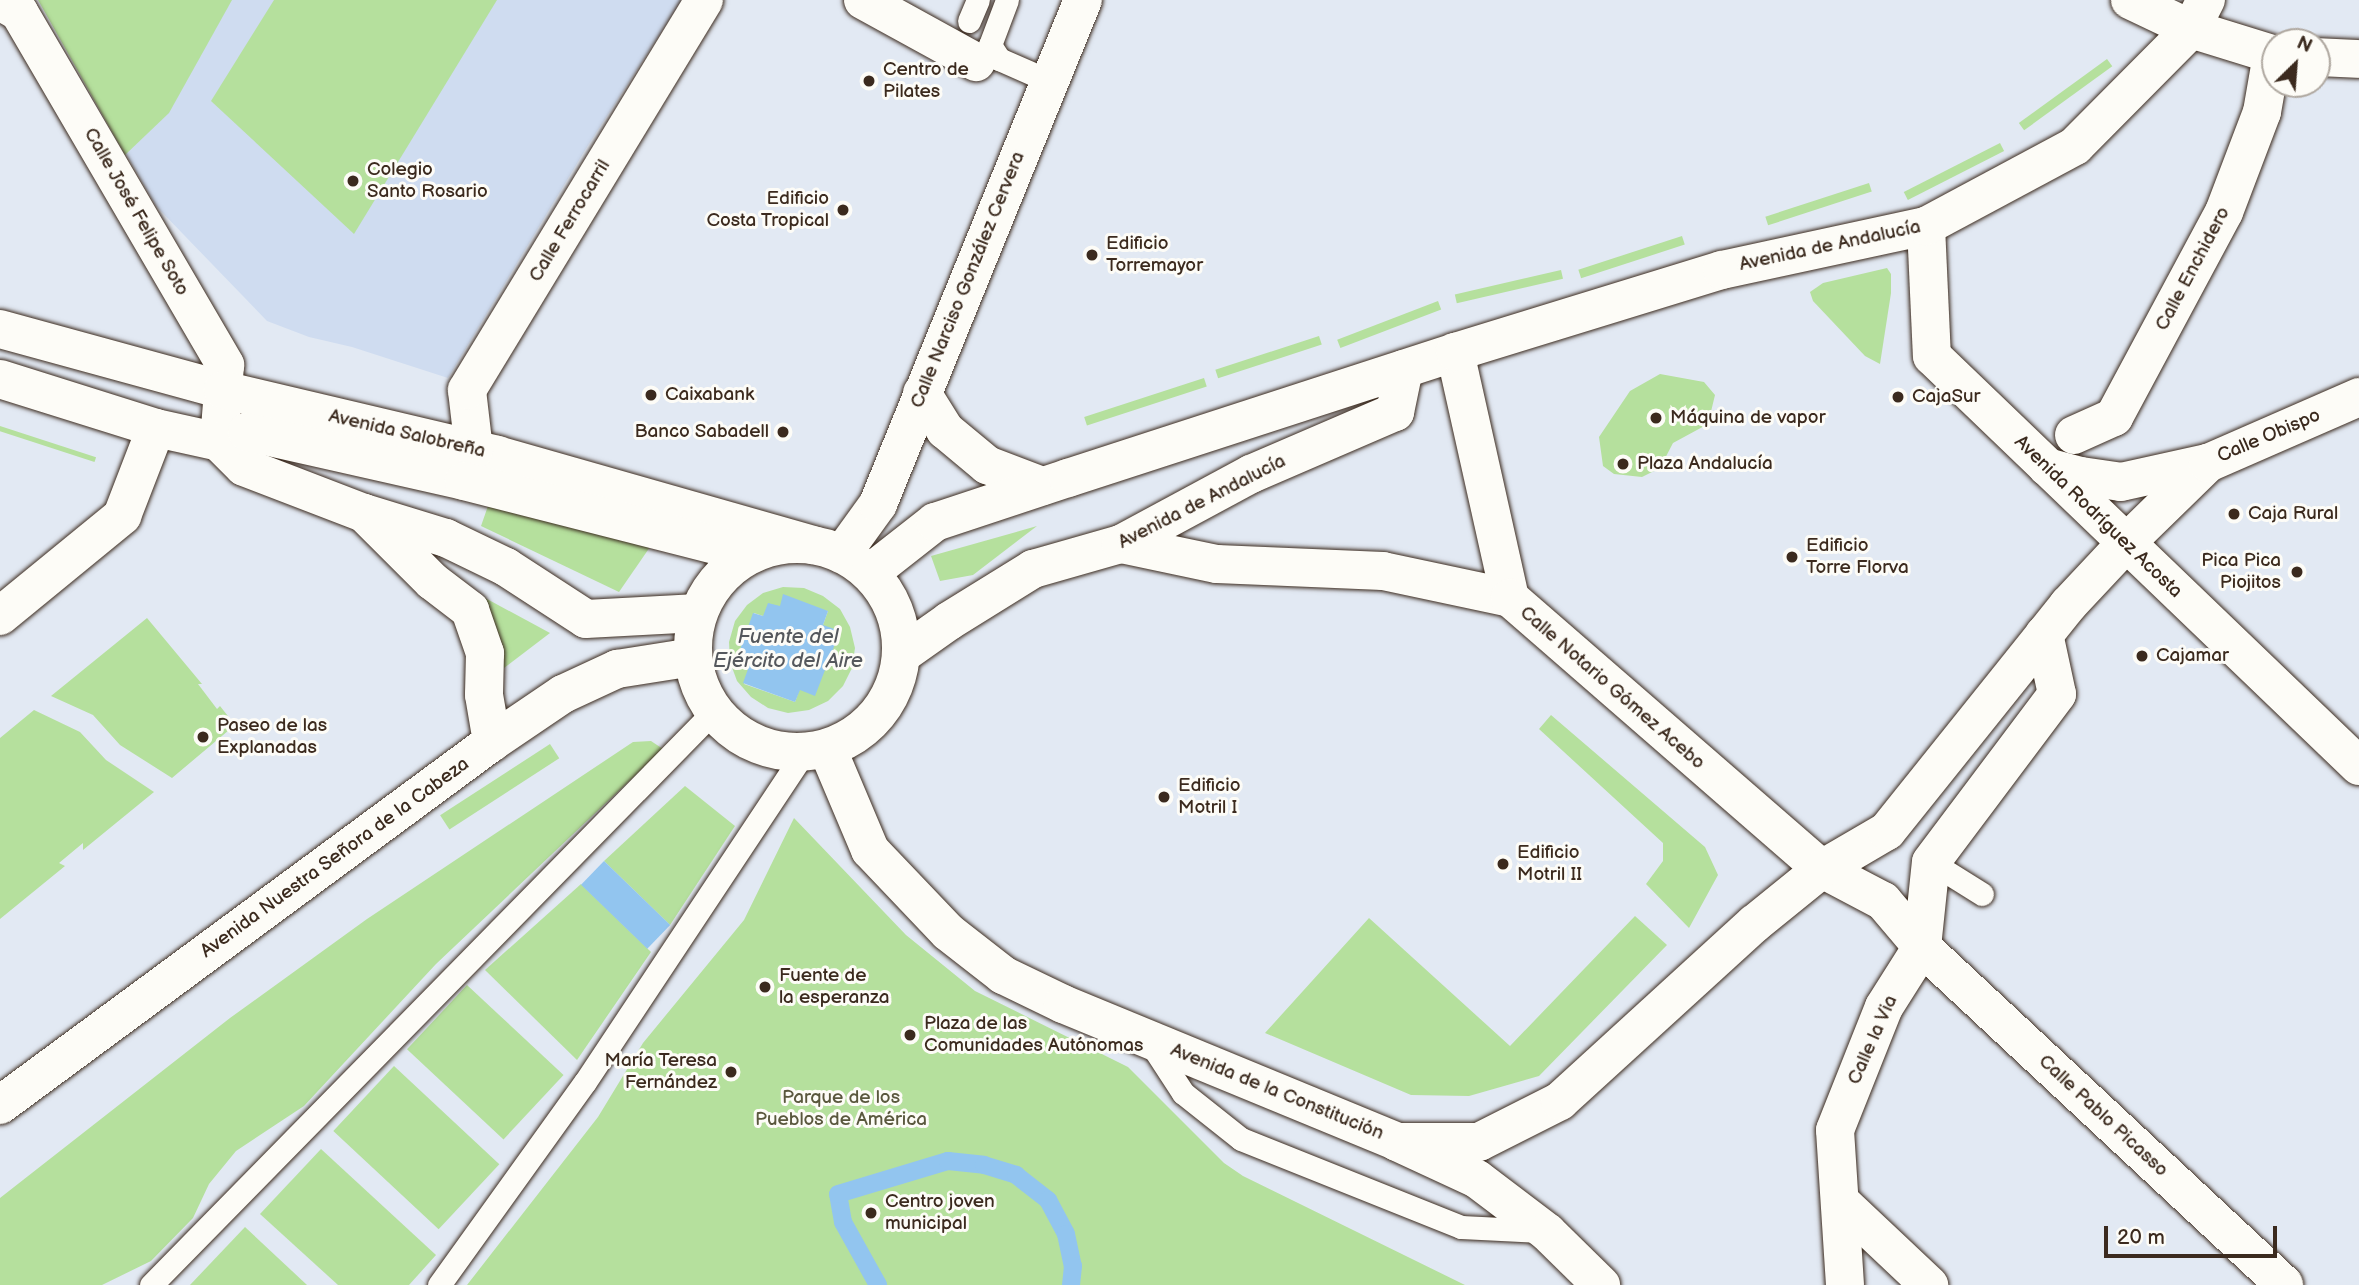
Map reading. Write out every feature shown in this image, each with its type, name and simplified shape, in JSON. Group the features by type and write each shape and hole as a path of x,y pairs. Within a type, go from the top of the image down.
{"street":[{"name":"Calle Ferrocarril","path":"474,450 467,390 704,0"},
{"path":"863,0 976,62"},
{"name":"Calle Narciso González Cervera","path":"841,557 878,504 1083,0"},
{"path":"2130,0 2198,15 2261,57"},
{"name":"Calle José Felipe Soto","path":"0,1 19,12 225,365 219,442"},
{"name":"Avenida de Andalucía","path":"841,557 1042,486 1455,352 1721,270 1926,226 2075,146 2198,15"},
{"path":"2331,58 2359,59"},
{"name":"Calle Enchidero","path":"2074,435 2114,417 2224,212 2265,98"},
{"name":"Avenida Rodríguez Acosta","path":"1926,226 1932,356 2359,766"},
{"name":"Avenida Salobreña","path":"0,329 223,390 474,450 841,557"},
{"path":"1455,352 1510,598"},
{"name":"Avenida de Andalucía","path":"901,656 949,621 1033,569 1121,544 1251,474 1395,412 1404,369"},
{"name":"Avenida Salobreña","path":"0,380 156,428 219,442 247,432 464,481 751,554"},
{"path":"922,393 945,430 987,465 1042,486"},
{"name":"Calle Obispo","path":"2126,543 2208,463 2359,397"},
{"path":"0,616 121,516 146,460 156,428"},
{"path":"219,442 244,467 364,513 466,547 506,567 586,619 698,613"},
{"path":"2045,466 2121,482 2208,463"},
{"path":"364,513 432,582 470,610 485,653 484,695 492,742"},
{"path":"1397,1142 1479,1142 1560,1101 1754,924 1822,869 1888,831 2044,634 2126,543"},
{"name":"Calle Notario Gómez Acebo","path":"1121,544 1217,564 1383,571 1510,598 1822,869 1883,901 1922,947"},
{"path":"781,545 841,557 888,598 895,616 901,656 894,686 878,714 855,734 816,750 771,748 740,735 714,711 700,685 693,657 693,635 698,613 710,589 728,568 751,554 781,545"},
{"path":"1931,862 2057,694 2044,634"},
{"name":"Avenida Nuestra Señora de la Cabeza","path":"0,1105 492,742 563,695 617,669 693,657"},
{"name":"Avenida de la Constitución","path":"816,750 870,849 948,932 1003,975 1148,1039 1397,1142 1477,1179 1547,1232 1601,1285"},
{"name":"Calle la Via","path":"1844,1285 1842,1203 1836,1130 1884,1007 1922,947 1931,862"},
{"name":"Calle Pablo Picasso","path":"1922,947 2284,1285"},
{"path":"1842,1203 1929,1285"}],"lane":[{"path":"969,21 978,0"},
{"path":"1007,0 990,45 999,59 1049,81"},
{"path":"151,1285 467,967 714,711"},
{"path":"439,1285 585,1082 816,750"},
{"path":"1931,862 1982,894"},
{"path":"1148,1039 1183,1093 1241,1139 1461,1227 1547,1232"}],"shaded area":[{"name":"Colegio Santo Rosario","path":"38,0 682,0 587,147 448,378 352,347 309,337 267,321 156,206"}],"green space":[{"path":"38,0 232,0 169,113 125,155"},
{"path":"274,0 497,0 354,234 211,101"},
{"path":"2107,59 2112,66 2024,130 2019,123"},
{"path":"2000,143 2004,151 1908,200 1904,192"},
{"path":"1869,183 1872,192 1768,225 1765,217"},
{"path":"1682,236 1685,245 1581,278 1578,270"},
{"path":"1887,268 1891,274 1891,293 1880,364 1865,356 1813,301 1810,292 1823,283"},
{"path":"1561,270 1563,279 1457,303 1455,295"},
{"path":"1438,301 1441,309 1340,348 1337,340"},
{"path":"1319,336 1322,345 1218,378 1215,370"},
{"path":"1660,374 1704,382 1715,395 1708,424 1673,443 1660,468 1642,477 1614,474 1603,466 1599,437 1630,391"},
{"path":"1204,378 1207,387 1087,425 1084,417"},
{"path":"0,426 96,457 95,462 0,431"},
{"path":"488,506 650,547 619,592 481,526"},
{"path":"1037,526 973,575 940,581 931,556"},
{"path":"783,587 804,588 823,596 840,609 850,627 855,648 852,668 843,686 828,701 809,710 788,713 768,708 751,697 737,681 730,662 729,642 735,621 747,605 763,593","holes":["780,606 828,611 795,702 744,684 749,669 735,663 754,613 763,616"]},
{"path":"476,593 550,633 504,668"},
{"path":"147,618 202,684 198,684 217,709 220,706 235,725 172,778 120,745 93,715 51,696"},
{"path":"34,710 80,732 106,760 154,792 83,850 83,843 59,863 65,866 0,919 0,738"},
{"path":"1551,715 1705,847 1718,875 1689,928 1646,884 1663,861 1663,843 1539,729"},
{"path":"651,741 663,749 436,964 304,1106 236,1151 209,1184 193,1218 151,1261 102,1285 0,1285 0,1198 230,1018 367,919 633,742"},
{"path":"550,744 559,758 449,830 440,815"},
{"path":"685,786 735,826 670,925 604,861"},
{"name":"Parque de los Pueblos de América","path":"794,818 906,935 975,991 1128,1067 1224,1163 1243,1176 1465,1285 467,1285 598,1117 643,1043 744,920"},
{"path":"581,884 651,952 577,1060 485,970"},
{"path":"1635,916 1667,945 1539,1076 1469,1096 1411,1095 1265,1033 1369,918 1510,1046"},
{"path":"467,985 564,1075 504,1139 407,1049"},
{"path":"394,1066 499,1164 439,1229 333,1131"},
{"path":"321,1149 436,1255 409,1285 338,1285 260,1214"},
{"path":"245,1227 307,1285 190,1285"}],"water":[{"name":"Fuente del Ejército del Aire","path":"783,594 828,611 823,625 840,631 815,696 800,690 795,702 743,683 748,669 735,664 753,613 763,616 768,603 780,606"},
{"path":"604,861 670,925 647,949 581,885"}],"waterway":[{"path":"878,1285 843,1222 838,1194 948,1161 984,1165 1016,1175 1048,1200 1066,1234 1073,1266 1071,1285"}],"place":[{"name":"Centro de Pilates","path":"869,81"},
{"name":"Colegio Santo Rosario","path":"353,181"},
{"name":"Edificio Costa Tropical","path":"843,210"},
{"name":"Edificio Torremayor","path":"1092,255"},
{"name":"Caixabank","path":"651,395"},
{"name":"CajaSur","path":"1898,397"},
{"name":"Máquina de vapor","path":"1656,418"},
{"name":"Banco Sabadell","path":"783,432"},
{"name":"Plaza Andalucía","path":"1623,464"},
{"name":"Caja Rural","path":"2234,514"},
{"name":"Edificio Torre Florva","path":"1792,557"},
{"name":"Pica Pica Piojitos","path":"2297,572"},
{"name":"Cajamar","path":"2142,656"},
{"name":"Paseo de las Explanadas","path":"203,737"},
{"name":"Edificio Motril I","path":"1164,797"},
{"name":"Edificio Motril II","path":"1503,864"},
{"name":"Fuente de la esperanza","path":"765,987"},
{"name":"Plaza de las Comunidades Autónomas","path":"910,1035"},
{"name":"María Teresa Fernández","path":"731,1072"},
{"name":"Centro joven municipal","path":"871,1213"}]}
